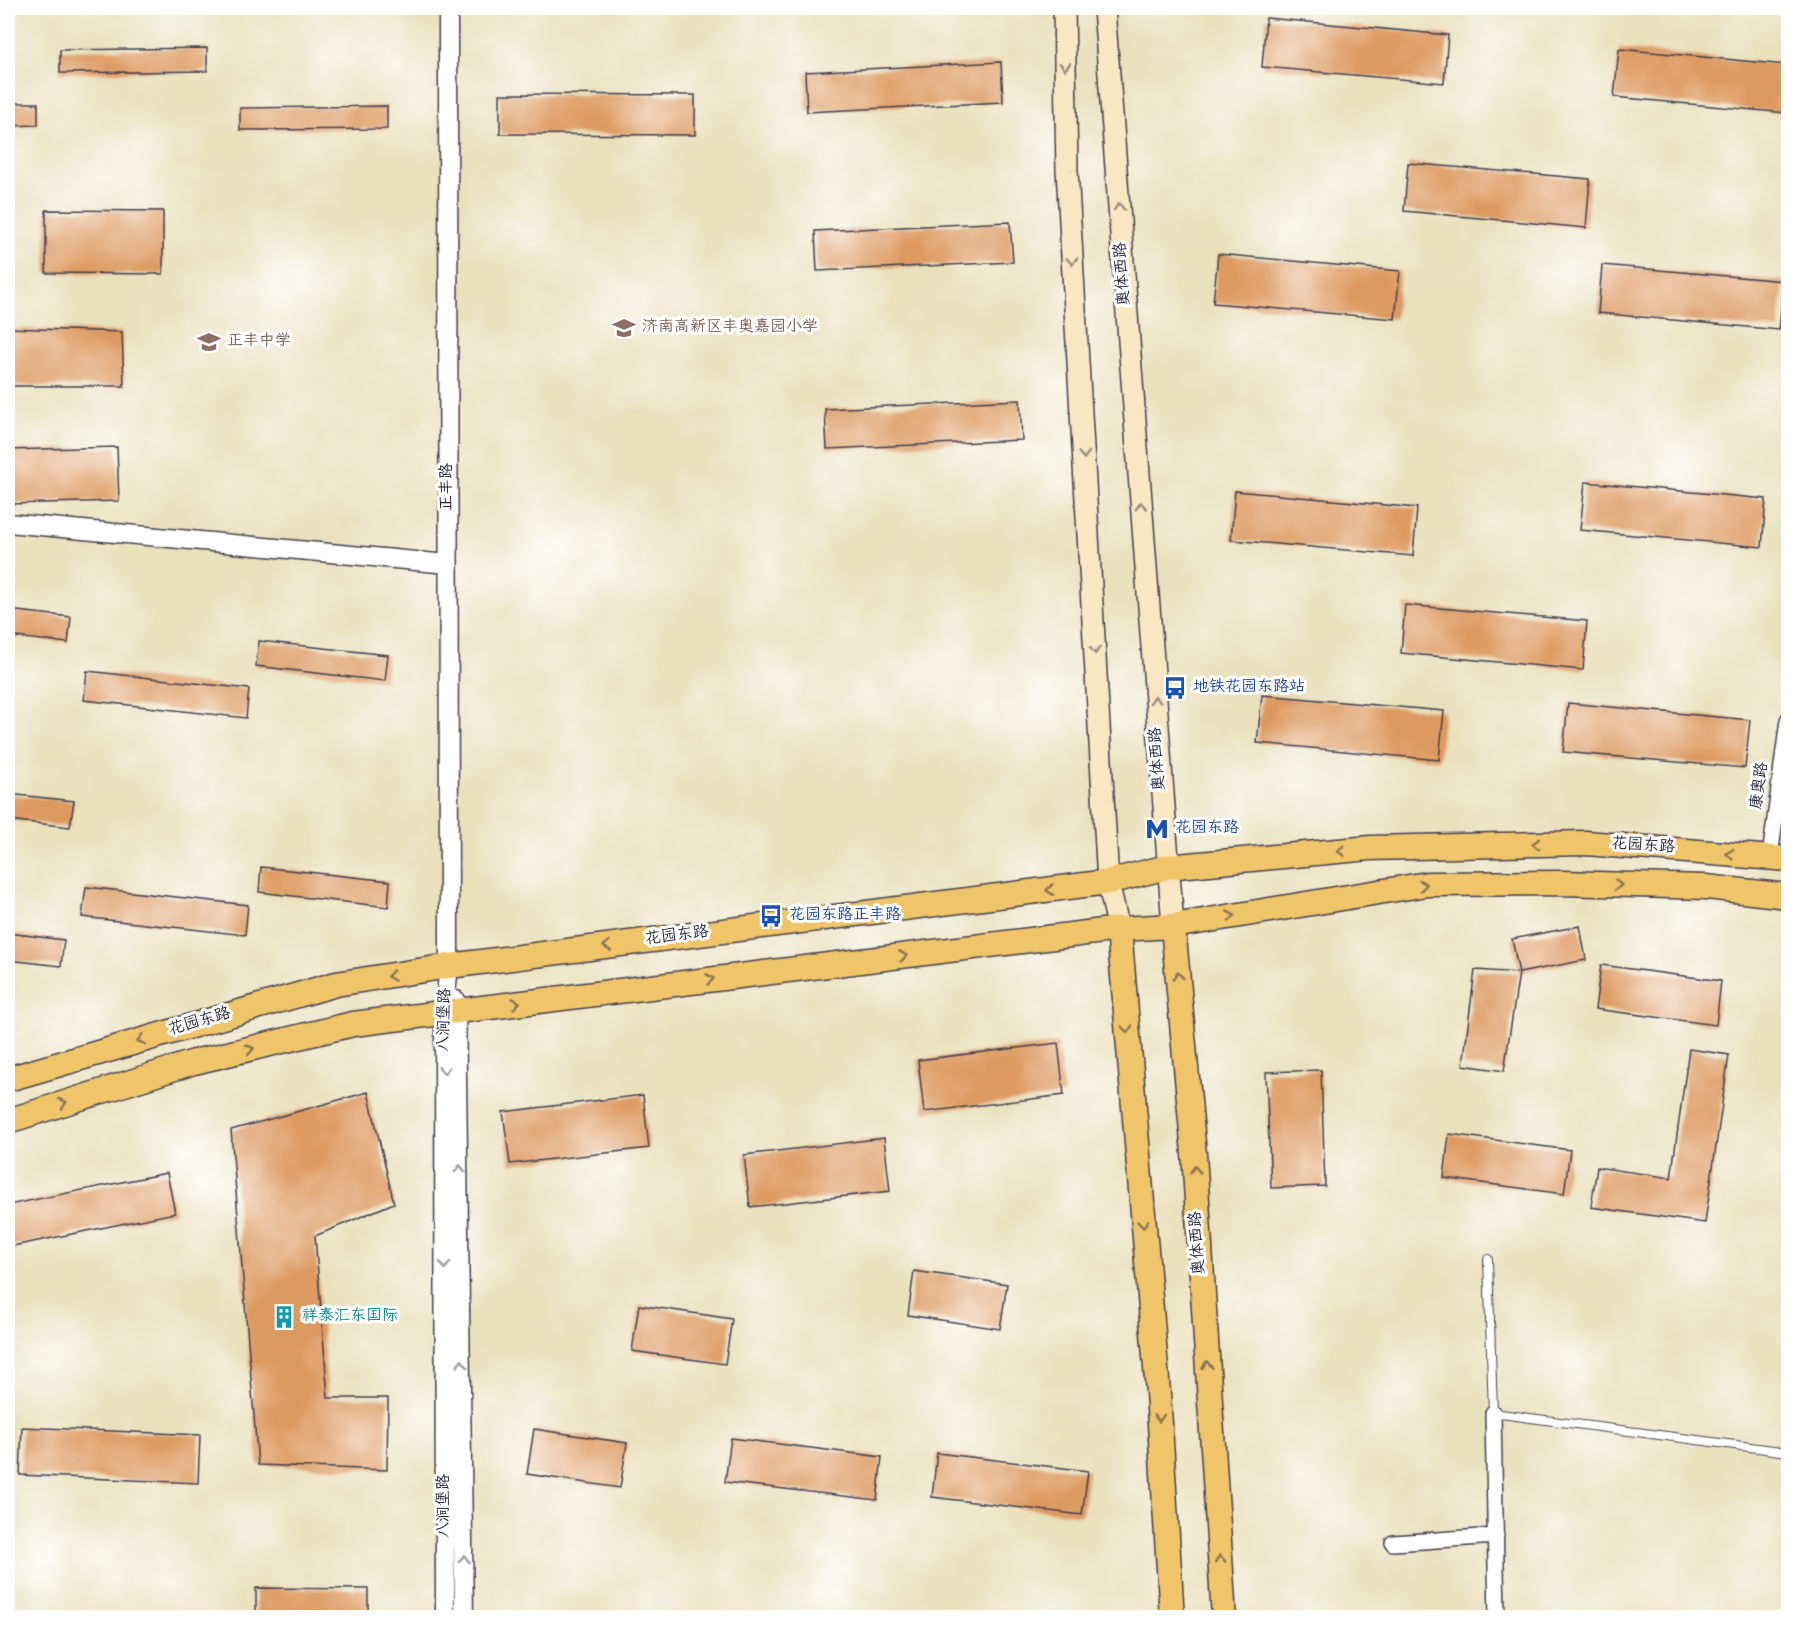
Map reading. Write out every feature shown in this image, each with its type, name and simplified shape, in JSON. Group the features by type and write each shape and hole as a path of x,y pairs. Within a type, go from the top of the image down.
{"main road":[{"path":"1064,8 1067,170 1108,882 1119,929 1158,1392 1172,1617"},
{"name":"奥体西路","path":"1104,8 1167,867 1194,1166 1224,1617"},
{"name":"花园东路","path":"8,1079 336,984 449,966 1108,882 1167,867 1370,848 1586,843 1779,858"},
{"path":"8,1121 194,1062 353,1024 1119,929 1173,926 1427,884 1562,883 1706,887 1788,896"}],"street":[{"name":"正丰路","path":"448,8 449,966"},
{"path":"8,523 448,564"},
{"name":"康奥路","path":"1779,858 1788,720"},
{"name":"八涧堡路","path":"449,966 464,1617"},
{"name":"八涧堡路","path":"445,1617 451,1011"},
{"path":"1493,1413 1497,1617"},
{"path":"1393,1544 1496,1536"}],"lane":[{"path":"1488,1259 1493,1413 1788,1452"}],"building":[{"path":"1266,18 1448,35 1444,83 1262,67"},
{"path":"207,48 207,71 60,73 60,50"},
{"path":"1619,49 1788,65 1788,113 1614,97"},
{"path":"1001,62 1003,102 807,112 805,72"},
{"path":"500,94 695,95 695,135 500,134"},
{"path":"8,103 38,103 38,125 8,126"},
{"path":"387,106 387,129 240,130 240,108"},
{"path":"1408,163 1590,179 1586,228 1404,211"},
{"path":"46,210 163,211 163,274 46,273"},
{"path":"1010,222 1013,262 817,271 815,231"},
{"path":"1218,254 1400,271 1395,319 1213,303"},
{"path":"1602,265 1784,281 1779,330 1598,313"},
{"path":"8,328 122,332 124,386 8,386"},
{"path":"1020,400 1022,440 827,449 825,409"},
{"path":"117,447 119,501 8,504 8,450"},
{"path":"1585,482 1766,499 1762,547 1580,530"},
{"path":"1235,491 1417,508 1413,556 1231,540"},
{"path":"1405,605 1587,621 1583,670 1401,653"},
{"path":"8,610 71,617 68,643 8,636"},
{"path":"259,641 388,655 385,681 256,666"},
{"path":"87,671 249,689 246,718 84,700"},
{"path":"1262,695 1444,711 1439,760 1257,743"},
{"path":"1568,703 1750,720 1745,768 1563,752"},
{"path":"8,794 74,801 70,827 8,820"},
{"path":"261,867 390,881 388,907 259,892"},
{"path":"86,887 248,905 245,935 82,917"},
{"path":"1580,926 1586,960 1519,973 1512,939"},
{"path":"8,933 64,940 61,966 8,960"},
{"path":"1601,965 1721,981 1716,1025 1595,1009"},
{"path":"1475,970 1519,973 1504,1071 1463,1065"},
{"path":"1058,1043 1064,1095 924,1112 918,1060"},
{"path":"1689,1049 1729,1055 1705,1223 1591,1207 1597,1167 1671,1178"},
{"path":"1321,1070 1325,1186 1271,1188 1266,1072"},
{"name":"祥泰汇东国际","path":"368,1092 394,1203 315,1236 328,1398 388,1398 387,1470 258,1465 231,1130"},
{"path":"643,1095 649,1148 510,1164 503,1112"},
{"path":"1449,1134 1570,1150 1564,1194 1444,1178"},
{"path":"884,1138 890,1191 750,1207 744,1155"},
{"path":"167,1173 175,1213 8,1247 8,1205"},
{"path":"914,1271 1007,1284 1000,1329 908,1315"},
{"path":"639,1305 732,1319 725,1364 632,1351"},
{"path":"22,1427 200,1435 198,1483 20,1475"},
{"path":"534,1429 627,1443 620,1488 527,1474"},
{"path":"731,1438 882,1457 877,1500 725,1482"},
{"path":"937,1453 1088,1471 1082,1515 932,1497"},
{"path":"256,1588 368,1589 368,1617 256,1617"}],"place":[{"name":"济南高新区丰奥嘉园小学","path":"624,328"},
{"name":"正丰中学","path":"209,342"},
{"name":"地铁花园东路站","path":"1175,688"},
{"name":"花园东路","path":"1157,829"},
{"name":"花园东路正丰路","path":"771,916"},
{"name":"祥泰汇东国际","path":"284,1317"}]}
